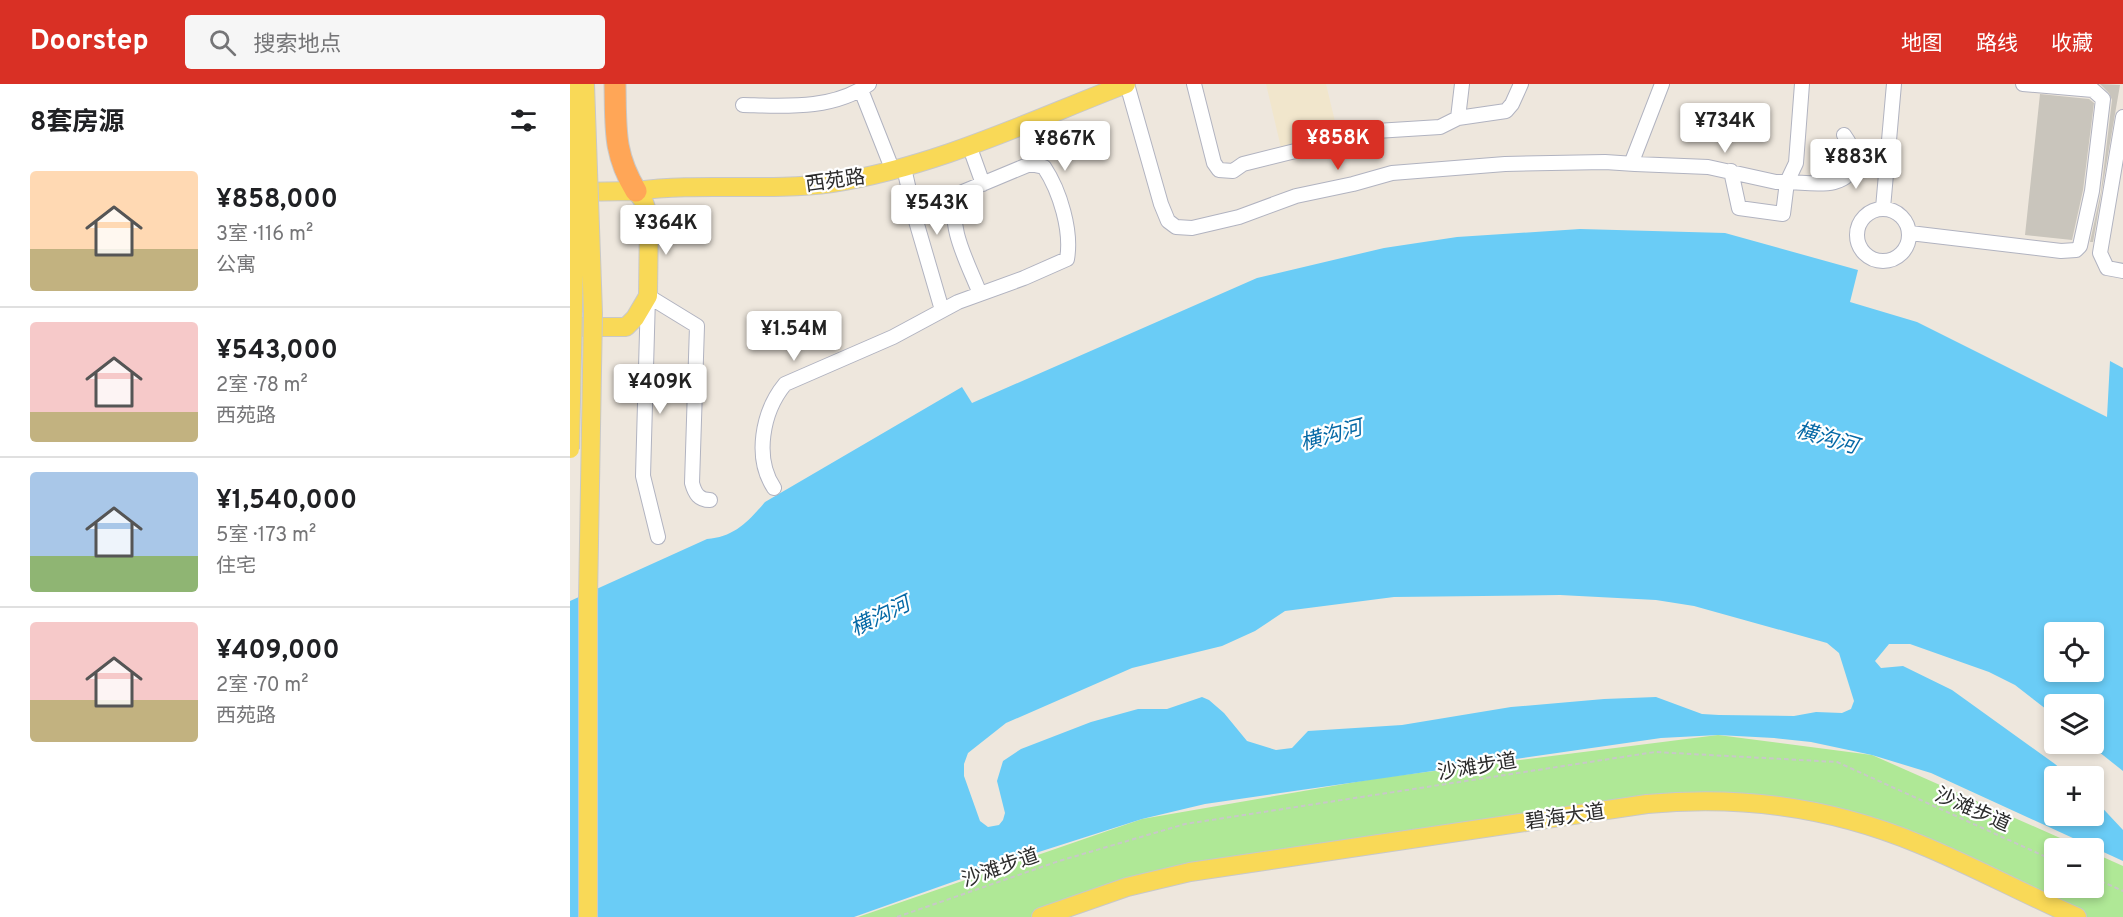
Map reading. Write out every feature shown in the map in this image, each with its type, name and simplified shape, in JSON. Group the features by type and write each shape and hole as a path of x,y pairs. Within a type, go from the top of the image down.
{"highway":[{"path":"615,84 621,163 636,191"}],"main road":[{"path":"570,449 574,249 571,84"},
{"path":"585,84 592,313 588,600 588,917"},
{"name":"西苑路","path":"570,192 636,191 689,186 776,186 829,183 898,169 969,145 1127,84"},
{"path":"570,327 626,327 635,318 648,296 649,217 644,202 636,191"},
{"name":"碧海大道","path":"1067,914 1127,887 1227,865 1626,807 1715,800 1804,809 1878,829 1947,856 2077,917"},
{"name":"碧海大道","path":"1041,917 1067,914 1164,885 1228,871 1626,813 1715,807 1803,816 1854,828 1926,854 2061,917"}],"street":[{"path":"1127,84 1161,204 1168,221 1176,227 1192,228 1215,224 1296,196 1392,173 1504,165 1605,162 1731,171 1776,182 1834,182 1846,178 1851,170 1853,155 1844,135"},
{"path":"1194,84 1211,152 1219,170 1233,171 1243,164 1376,132 1440,127 1458,118 1506,111 1512,104 1521,84"},
{"path":"1458,118 1462,84"},
{"path":"1635,164 1633,159 1662,84"},
{"path":"1731,171 1739,208 1783,214 1787,182 1796,163 1802,84"},
{"path":"1883,208 1894,84"},
{"path":"1910,233 2061,251 2076,250 2080,246 2092,191 2103,99 2093,90 2024,84"},
{"path":"743,105 808,106 865,87 916,221 942,310"},
{"path":"2123,117 2100,253 2107,268 2123,271"},
{"path":"969,145 983,184"},
{"path":"774,488 765,470 764,444 768,414 775,396 785,384 893,338 942,310 1067,259 1070,242 1055,191 1044,167 1030,164 958,194 953,207 962,244 980,294"},
{"path":"1883,208 1897,212 1904,218 1910,233 1905,250 1890,260 1875,260 1864,254 1856,238 1857,228 1866,214 1883,208"},
{"path":"658,537 643,476 642,456 648,296 697,326 692,483 695,493 703,500 710,500"}],"path":[{"name":"沙滩步道","path":"897,917 1059,861 1185,824 1655,752 1837,762 2044,856"},
{"path":"2104,882 2123,891"}],"shaded area":[{"path":"1266,84 1326,84 1338,134 1282,152"}],"green space":[{"path":"1718,735 1872,755 2060,838 2044,838 2044,898 2104,898 2104,857 2123,866 2123,917 2071,917 1878,829 1704,800 1261,860 1040,917 858,917 1142,819 1379,778"}],"water":[{"name":"横沟河","path":"1580,229 1725,233 1858,270 1850,302 1917,322 2107,417 2110,361 2123,368 2123,771 2102,754 2104,754 2104,694 2044,694 2044,707 2015,685 1989,672 1910,644 1889,644 1875,661 1881,668 1903,666 1952,690 2057,766 2044,766 2044,825 1931,773 1872,755 1811,742 1774,738 1718,735 1661,738 1205,804 1142,819 1020,858 854,917 570,917 570,601 707,539 733,532 753,516 765,502 962,387 972,403 1257,278 1384,248 1457,237","holes":["1560,595 1656,600 1694,606 1827,643 1839,653 1854,701 1851,709 1842,713 1816,712 1794,716 1719,715 1702,714 1656,697 1604,699 1511,707 1402,725 1308,731 1292,748 1276,750 1247,741 1224,713 1202,697 1167,709 1138,709 1091,722 1021,749 1003,761 997,781 1005,813 999,825 988,827 980,821 964,776 964,764 968,753 1006,723 1132,668 1222,646 1255,631 1285,611 1394,597"]},
{"path":"2104,810 2123,830 2123,861 2104,852 2104,838 2073,838 2047,826 2104,826"}],"building":[{"path":"2100,84 2120,85 2093,242 2090,242 2101,192 2112,100"},
{"path":"2040,94 2089,99 2094,103 2083,190 2072,240 2025,235"}]}
